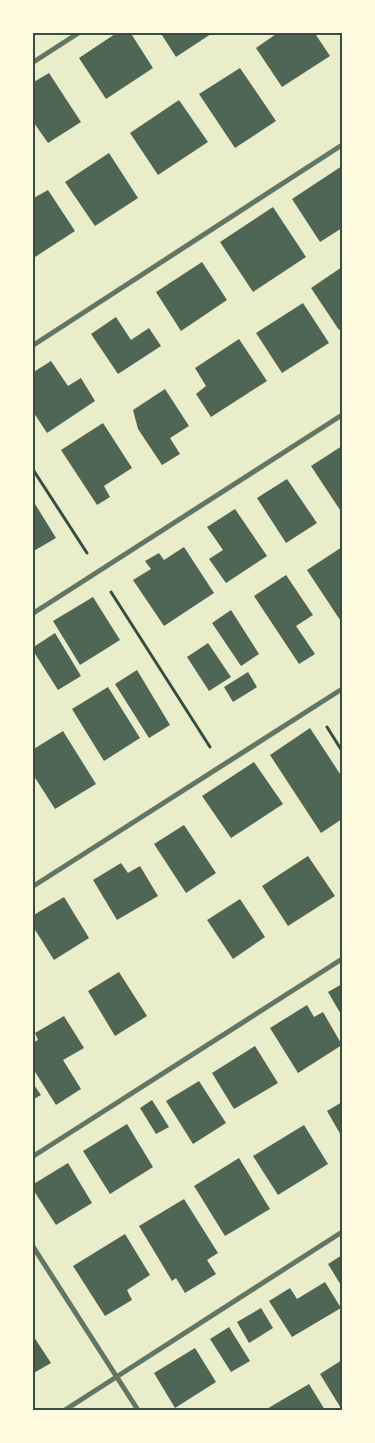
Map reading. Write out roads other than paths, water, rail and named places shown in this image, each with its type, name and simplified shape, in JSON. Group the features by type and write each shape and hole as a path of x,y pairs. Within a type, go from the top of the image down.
{"street":[{"path":"32,63 80,32"},
{"path":"32,346 342,146"},
{"path":"32,614 342,414"},
{"path":"32,887 342,689"},
{"path":"32,1157 342,959"},
{"path":"64,1410 342,1232"},
{"path":"32,1245 138,1410"}]}
